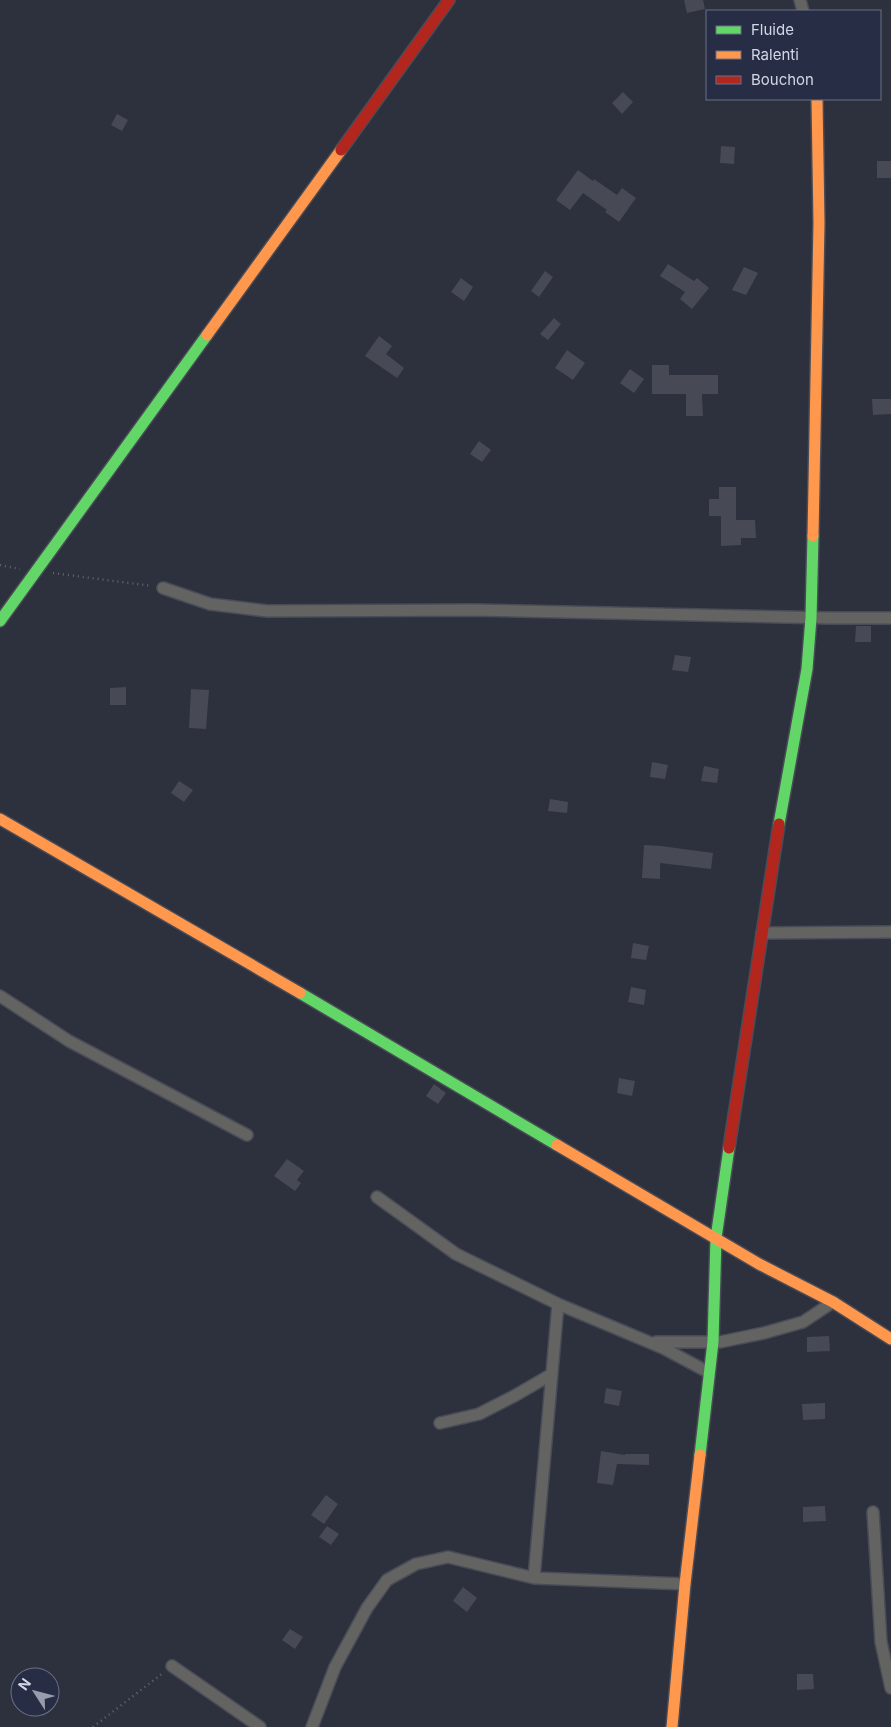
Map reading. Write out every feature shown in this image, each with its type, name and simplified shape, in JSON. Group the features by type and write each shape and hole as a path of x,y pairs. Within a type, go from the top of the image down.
{"street":[{"path":"0,621 450,0"},
{"path":"672,1727 685,1584 708,1372 713,1342 716,1238 773,858 807,669 811,618 819,223 818,100"},
{"path":"163,588 210,604 267,611 475,610 811,618 891,618"},
{"path":"0,818 759,1264 833,1302 891,1339"},
{"path":"762,933 891,932"},
{"path":"0,996 69,1041 246,1135"},
{"path":"378,1198 456,1254 558,1304 652,1342 708,1372"},
{"path":"652,1342 720,1342 764,1333 803,1322 833,1302"},
{"path":"534,1578 558,1304"},
{"path":"440,1423 479,1414 516,1396 552,1374"},
{"path":"873,1512 881,1642 891,1688"},
{"path":"312,1727 335,1667 367,1608 387,1580 416,1564 448,1557 534,1578 685,1584"},
{"path":"172,1666 260,1727"}],"path":[{"path":"0,565 17,569 98,578 163,588"},
{"path":"93,1727 172,1666"}],"building":[{"path":"684,0 703,0 705,9 687,13"},
{"path":"623,92 633,102 622,114 612,103"},
{"path":"117,114 128,120 122,131 111,125"},
{"path":"721,146 735,147 734,164 720,163"},
{"path":"877,161 891,161 891,178 877,178"},
{"path":"578,170 617,195 622,188 636,198 619,222 605,212 607,210 583,193 570,210 556,200"},
{"path":"668,264 694,281 697,278 709,288 692,309 680,299 685,292 660,276"},
{"path":"744,267 758,273 746,295 732,290"},
{"path":"545,271 553,277 539,297 531,291"},
{"path":"461,278 473,287 464,301 451,292"},
{"path":"554,318 561,324 548,340 540,334"},
{"path":"379,336 392,346 386,354 404,368 397,378 365,356"},
{"path":"567,350 585,363 573,380 555,368"},
{"path":"652,365 669,365 669,375 718,375 718,394 702,394 703,416 686,416 686,394 652,394"},
{"path":"630,369 644,379 634,393 620,383"},
{"path":"872,399 891,399 891,414 873,415"},
{"path":"479,441 491,450 482,462 470,454"},
{"path":"719,487 736,487 736,520 755,520 756,538 741,538 741,545 721,546 721,516 709,516 709,499 719,499"},
{"path":"856,626 871,626 871,642 855,642"},
{"path":"675,655 691,657 688,672 672,670"},
{"path":"126,687 126,705 110,705 110,688"},
{"path":"191,689 209,690 206,729 189,728"},
{"path":"652,762 668,765 665,779 650,777"},
{"path":"704,766 719,769 717,783 701,781"},
{"path":"179,781 193,790 184,802 171,793"},
{"path":"550,799 568,802 567,813 548,811"},
{"path":"644,845 713,853 711,869 660,863 660,879 642,878"},
{"path":"633,943 649,946 646,960 631,958"},
{"path":"631,987 646,990 644,1005 628,1002"},
{"path":"619,1078 635,1081 632,1096 617,1093"},
{"path":"434,1084 446,1093 438,1104 426,1096"},
{"path":"287,1159 304,1171 297,1180 301,1183 295,1191 274,1176"},
{"path":"829,1336 830,1351 807,1352 807,1337"},
{"path":"606,1388 622,1391 619,1406 604,1403"},
{"path":"825,1403 825,1419 803,1420 802,1404"},
{"path":"601,1451 625,1455 649,1454 649,1465 617,1464 613,1485 597,1483"},
{"path":"326,1495 338,1504 324,1524 311,1515"},
{"path":"825,1506 826,1521 803,1522 803,1507"},
{"path":"327,1526 339,1534 331,1545 319,1537"},
{"path":"463,1587 477,1598 467,1612 453,1601"},
{"path":"290,1629 303,1637 295,1649 282,1640"},
{"path":"797,1674 813,1674 814,1689 797,1690"}],"traffic: fast":[{"path":"0,621 207,335"},
{"path":"779,824 807,669 811,618 813,536"},
{"path":"300,993 557,1145"},
{"path":"700,1455 713,1342 716,1238 729,1148"}],"traffic: slow":[{"path":"813,536 819,223 817,100"},
{"path":"207,335 341,150"},
{"path":"0,819 300,993"},
{"path":"557,1145 759,1264 833,1302 891,1339"},
{"path":"672,1727 685,1584 700,1455"}],"traffic: jam":[{"path":"341,150 449,0"},
{"path":"729,1148 779,824"}]}
